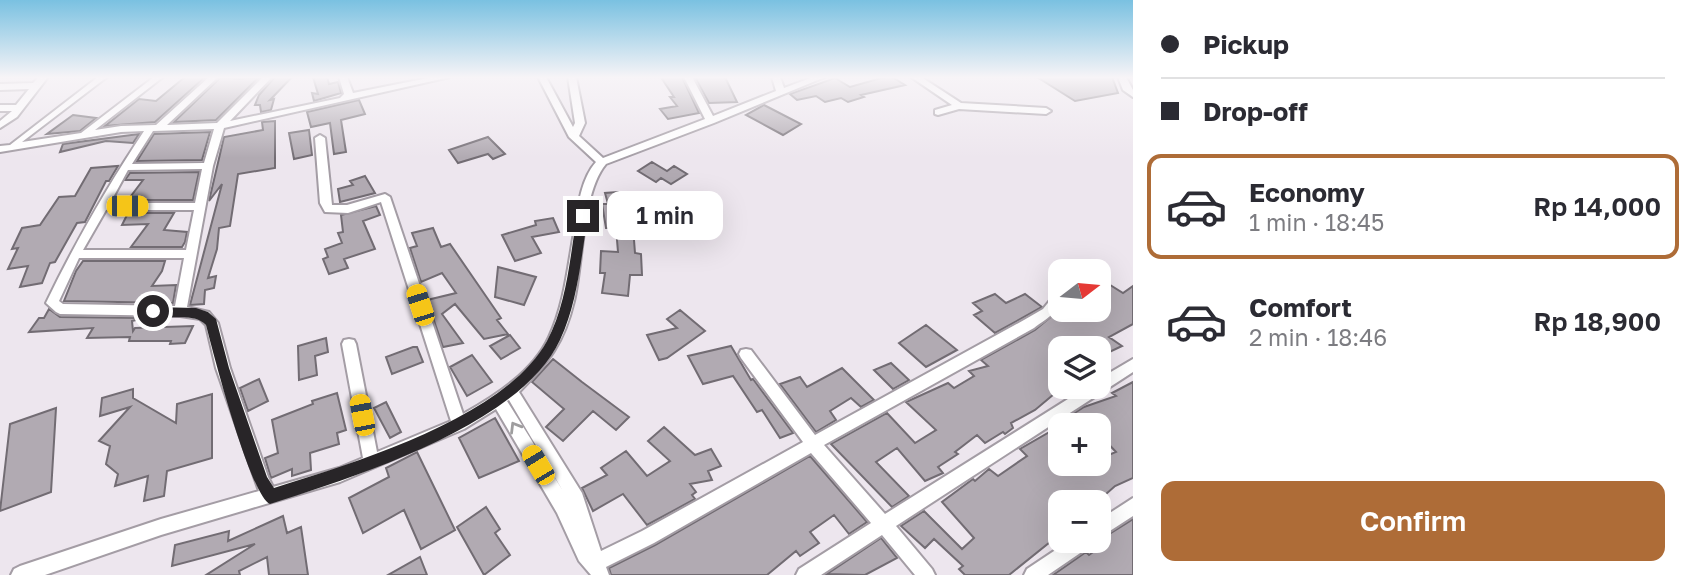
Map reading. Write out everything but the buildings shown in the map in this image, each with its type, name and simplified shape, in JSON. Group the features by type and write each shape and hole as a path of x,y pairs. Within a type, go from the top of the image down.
{"street":[{"path":"0,125 22,104"},
{"path":"4,148 66,104"},
{"path":"86,133 124,104"},
{"path":"182,104 155,127 125,167 75,254 53,299 54,307 83,311 180,311 204,315 212,323 223,368 261,480 270,496"},
{"path":"180,311 208,166 220,126 242,104"},
{"path":"4,148 86,133 155,127 220,126 321,104"},
{"path":"557,104 574,136 602,162"},
{"path":"574,136 580,123 577,104"},
{"path":"702,104 711,121"},
{"path":"20,575 161,527 340,475 459,424 505,395 542,360 555,339 568,301 585,199 595,170 602,162 752,104"},
{"path":"938,112 959,106 1046,111"},
{"path":"0,108 19,108"},
{"path":"236,110 252,121"},
{"path":"320,138 325,203 329,209 340,211 385,197 459,424"},
{"path":"125,167 208,166"},
{"path":"102,206 199,207"},
{"path":"75,254 191,254"},
{"path":"505,395 570,503 597,568 1030,324 1048,311"},
{"path":"349,344 371,462"},
{"path":"746,354 813,444 926,575"},
{"path":"805,575 1133,365"},
{"path":"1111,522 1133,506"},
{"path":"1033,575 1065,553"}],"route":[{"path":"153,311 196,313 204,315 212,323 223,368 261,480 270,496 340,475 459,424 511,391 542,360 555,339 568,301 583,216"}]}
